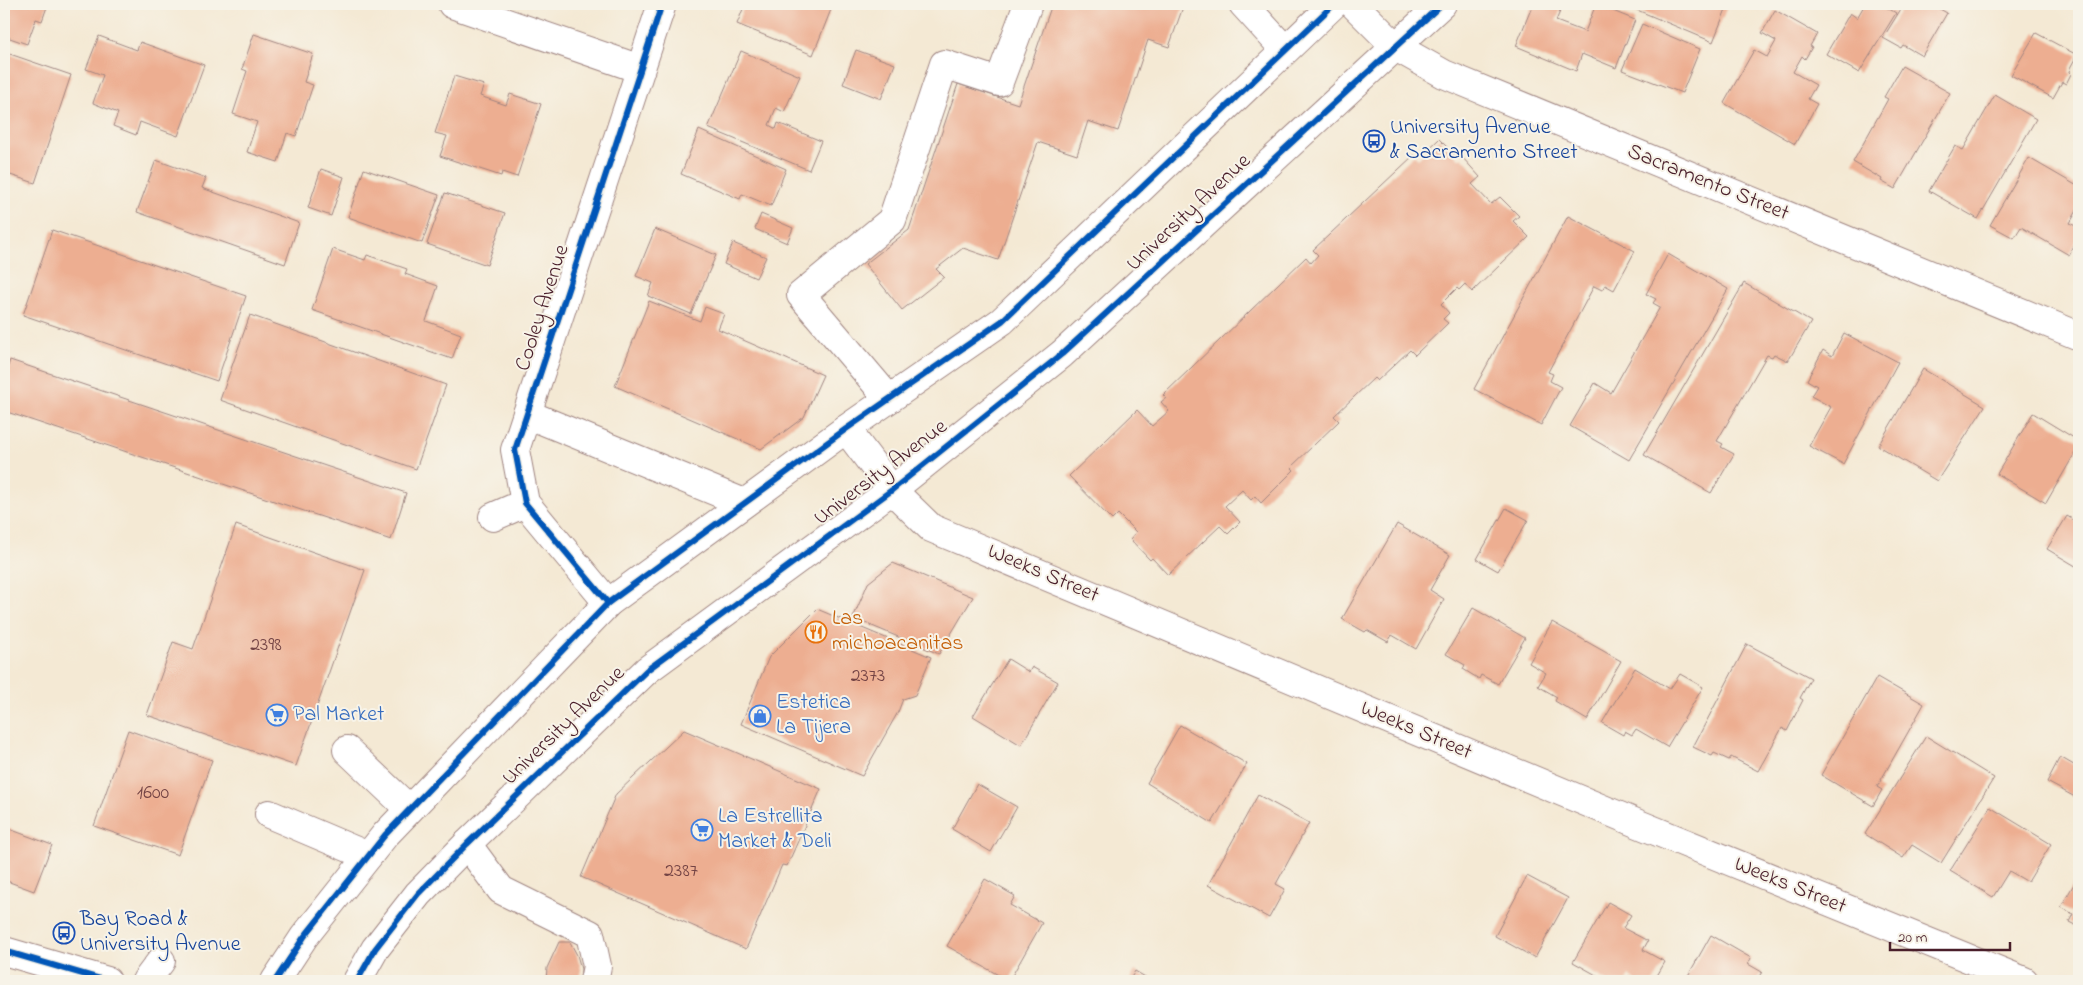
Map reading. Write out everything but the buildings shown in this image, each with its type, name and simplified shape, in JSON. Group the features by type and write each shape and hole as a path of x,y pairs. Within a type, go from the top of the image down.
{"main road":[{"path":"452,4 640,69"},
{"name":"Cooley Avenue","path":"608,603 526,503 516,450 662,4"},
{"path":"888,400 801,295 892,220 944,64 1000,82 1028,4"},
{"path":"1243,4 1285,50"},
{"path":"275,981 304,937 368,856 409,809 608,603 846,429 1002,321 1334,4"},
{"name":"Sacramento Street","path":"1353,4 1396,47 1444,74 2079,336"},
{"name":"University Avenue","path":"357,981 375,949 418,894 647,670 892,490 1062,354 1442,4"},
{"path":"527,414 744,503"},
{"name":"Weeks Street","path":"846,429 892,490 931,528 1632,822 2024,981"},
{"path":"493,517 526,503"},
{"path":"348,750 409,809"},
{"path":"270,814 368,856"},
{"path":"467,844 501,890 590,934 597,966 594,981"},
{"path":"4,951 107,981"}],"cycle path":[{"path":"608,603 525,503 515,450 662,4"},
{"path":"275,981 304,937 385,835 608,603 846,429 1002,321 1334,4"},
{"path":"357,981 375,949 418,894 647,670 892,490 1062,354 1442,4"},
{"path":"4,951 107,981"}],"place":[{"name":"University Avenue & Sacramento Street","path":"1374,141"},
{"name":"Las michoacanitas","path":"816,632"},
{"name":"Pal Market","path":"277,715"},
{"name":"Estetica La Tijera","path":"760,716"},
{"name":"La Estrellita Market & Deli","path":"702,830"},
{"name":"Bay Road & University Avenue","path":"64,933"}]}
